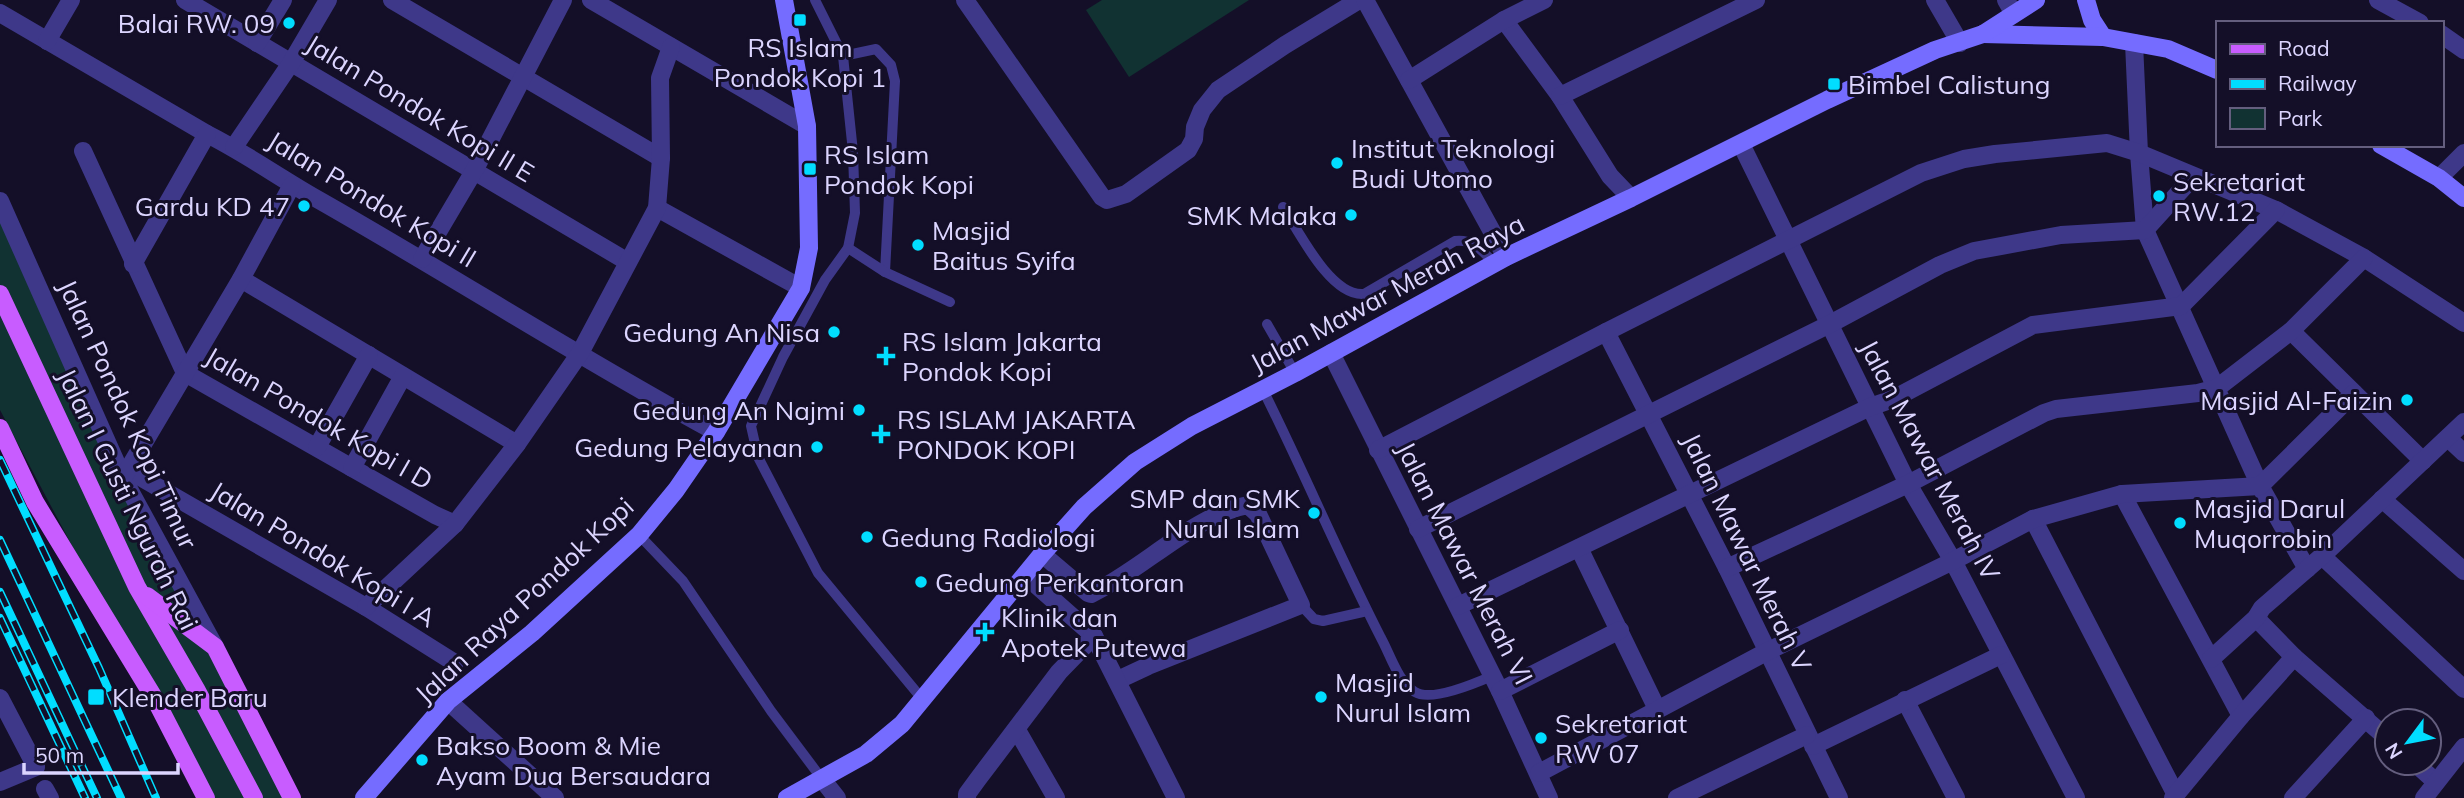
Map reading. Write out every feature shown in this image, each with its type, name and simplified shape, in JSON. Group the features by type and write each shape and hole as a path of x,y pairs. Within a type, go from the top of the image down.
{"main road":[{"name":"Jalan I Gusti Ngurah Rai","path":"0,294 136,587 254,798"},
{"path":"0,428 36,502 156,701 206,798"},
{"path":"136,587 168,614 215,647 292,798"}],"street":[{"path":"47,41 71,0"},
{"name":"Jalan Pondok Kopi II E","path":"185,0 628,262"},
{"path":"257,43 283,0"},
{"path":"234,147 291,63 328,0"},
{"path":"392,0 661,158"},
{"path":"422,259 474,171 562,0"},
{"path":"591,0 807,126"},
{"name":"Jalan Raya Pondok Kopi","path":"364,798 449,701 532,633 639,535 676,490 716,432 801,288 809,248 807,126 784,0"},
{"path":"965,0 1102,197 1107,200 1126,194 1188,150 1202,110 1218,90 1285,44 1359,0"},
{"path":"1365,0 1409,80 1500,260"},
{"path":"1409,80 1504,20 1544,0"},
{"path":"1935,0 1959,43"},
{"name":"Jalan Mawar Merah Raya","path":"787,798 866,754 902,724 1042,554 1084,508 1135,461 1192,426 1295,373 1500,260 1632,198 1839,94 1935,50 1983,34 2010,7 2036,0"},
{"path":"2086,0 2092,20 2102,37"},
{"path":"2378,0 2416,21"},
{"path":"1560,96 1747,2"},
{"name":"Jalan Pondok Kopi II","path":"0,13 207,134 234,147 292,185 716,432"},
{"path":"1504,20 1560,96 1611,176 1632,198"},
{"path":"1983,34 2102,37 2168,50 2216,70"},
{"path":"2443,35 2464,50"},
{"path":"2134,43 2145,230 2260,486 2307,569"},
{"path":"366,607 455,524 517,444 580,353 657,208 661,158 660,78 671,47"},
{"path":"133,264 207,134"},
{"path":"1378,450 1921,173 1964,159 2020,150 2107,142 2139,153 2276,210 2364,258 2464,323"},
{"name":"Jalan Mawar Merah IV","path":"1741,144 1908,484 1953,561 2076,798"},
{"path":"2385,147 2439,177 2464,198"},
{"name":"Jalan Pondok Kopi I D","path":"82,152 185,373 455,524"},
{"path":"2439,177 2464,153"},
{"path":"1419,529 1830,324 1940,265 1974,251 2062,235 2145,230 2193,177"},
{"path":"126,474 241,279 292,185"},
{"name":"Jalan Pondok Kopi Timur","path":"0,201 126,474 215,647"},
{"path":"657,208 801,288"},
{"path":"1458,606 1870,407 1893,399 2033,325 2181,306 2276,210"},
{"path":"1727,568 1908,484 2056,408 2197,393 2217,388 2291,331 2364,258"},
{"path":"241,279 517,444"},
{"path":"2291,331 2423,461"},
{"name":"Jalan Mawar Merah V","path":"1606,332 1727,568 1839,798"},
{"name":"Jalan Mawar Merah VI","path":"1331,353 1458,606 1549,798"},
{"path":"317,447 369,355"},
{"path":"352,468 403,376"},
{"path":"1539,773 1768,651 2034,519 2122,494 2260,486 2354,393"},
{"path":"2211,659 2256,618 2262,608 2322,556 2464,422"},
{"path":"2448,438 2464,453"},
{"name":"Jalan Pondok Kopi I A","path":"126,474 366,607 455,663"},
{"path":"2122,494 2241,716"},
{"path":"2382,499 2464,571"},
{"path":"1042,554 1088,593 1095,592 1202,524 1234,508 1248,505 1258,514 1301,605 1118,680"},
{"path":"2034,519 2175,796 2294,657"},
{"path":"1579,548 1657,709"},
{"path":"2322,556 2464,689"},
{"path":"1025,575 1094,636 1173,793 1154,798"},
{"path":"2256,618 2294,657 2373,725"},
{"path":"1496,684 1620,630"},
{"path":"967,798 967,794 1059,672 1094,636"},
{"path":"1677,798 1905,701 2001,655"},
{"path":"0,698 36,767 0,782"},
{"path":"449,701 555,798"},
{"path":"1905,701 1956,798"},
{"path":"2293,798 2366,719"},
{"path":"1017,730 1056,798"},
{"path":"2424,798 2464,747"},
{"path":"2430,777 2436,782"},
{"path":"822,779 837,798"}],"lane":[{"path":"815,0 844,56 853,152 855,213 849,248 825,280 783,357 751,426 753,439 758,457 818,573 923,700"},
{"path":"844,56 876,49 891,65 895,80 885,272"},
{"path":"1283,207 1312,254 1341,288 1355,295 1364,294 1455,240 1466,239 1500,260"},
{"path":"849,248 885,272 950,302"},
{"path":"1267,324 1295,373"},
{"path":"1263,390 1367,611 1403,680 1413,691 1428,695 1472,685 1496,684"},
{"path":"639,535 683,581 771,711 822,779"},
{"path":"1301,605 1314,619 1323,621 1367,611"}],"green space":[{"path":"1102,0 1249,0 1129,77 1086,10"},
{"path":"0,201 123,478 292,798 206,798 0,410"}],"railway":[{"path":"0,460 99,668 156,798"},
{"path":"0,540 121,798"},
{"path":"0,592 97,798"},
{"path":"0,618 85,798"}],"place":[{"name":"RS Islam Pondok Kopi 1","path":"800,20"},
{"name":"Balai RW. 09","path":"289,23"},
{"name":"Bimbel Calistung","path":"1834,84"},
{"name":"Institut Teknologi Budi Utomo","path":"1337,163"},
{"name":"RS Islam Pondok Kopi","path":"810,169"},
{"name":"Sekretariat RW.12","path":"2159,196"},
{"name":"Gardu KD 47","path":"304,206"},
{"name":"SMK Malaka","path":"1351,215"},
{"name":"Masjid Baitus Syifa","path":"918,245"},
{"name":"Gedung An Nisa","path":"834,332"},
{"name":"RS Islam Jakarta Pondok Kopi","path":"886,356"},
{"name":"Masjid Al-Faizin","path":"2407,400"},
{"name":"Gedung An Najmi","path":"859,410"},
{"name":"RS ISLAM JAKARTA PONDOK KOPI","path":"881,434"},
{"name":"Gedung Pelayanan","path":"817,447"},
{"name":"SMP dan SMK Nurul Islam","path":"1314,513"},
{"name":"Masjid Darul Muqorrobin","path":"2180,523"},
{"name":"Gedung Radiologi","path":"867,537"},
{"name":"Gedung Perkantoran","path":"921,582"},
{"name":"Klinik dan Apotek Putewa","path":"985,632"},
{"name":"Klender Baru","path":"96,697"},
{"name":"Masjid Nurul Islam","path":"1321,697"},
{"name":"Sekretariat RW 07","path":"1541,738"},
{"name":"Bakso Boom & Mie Ayam Dua Bersaudara","path":"422,760"}]}
